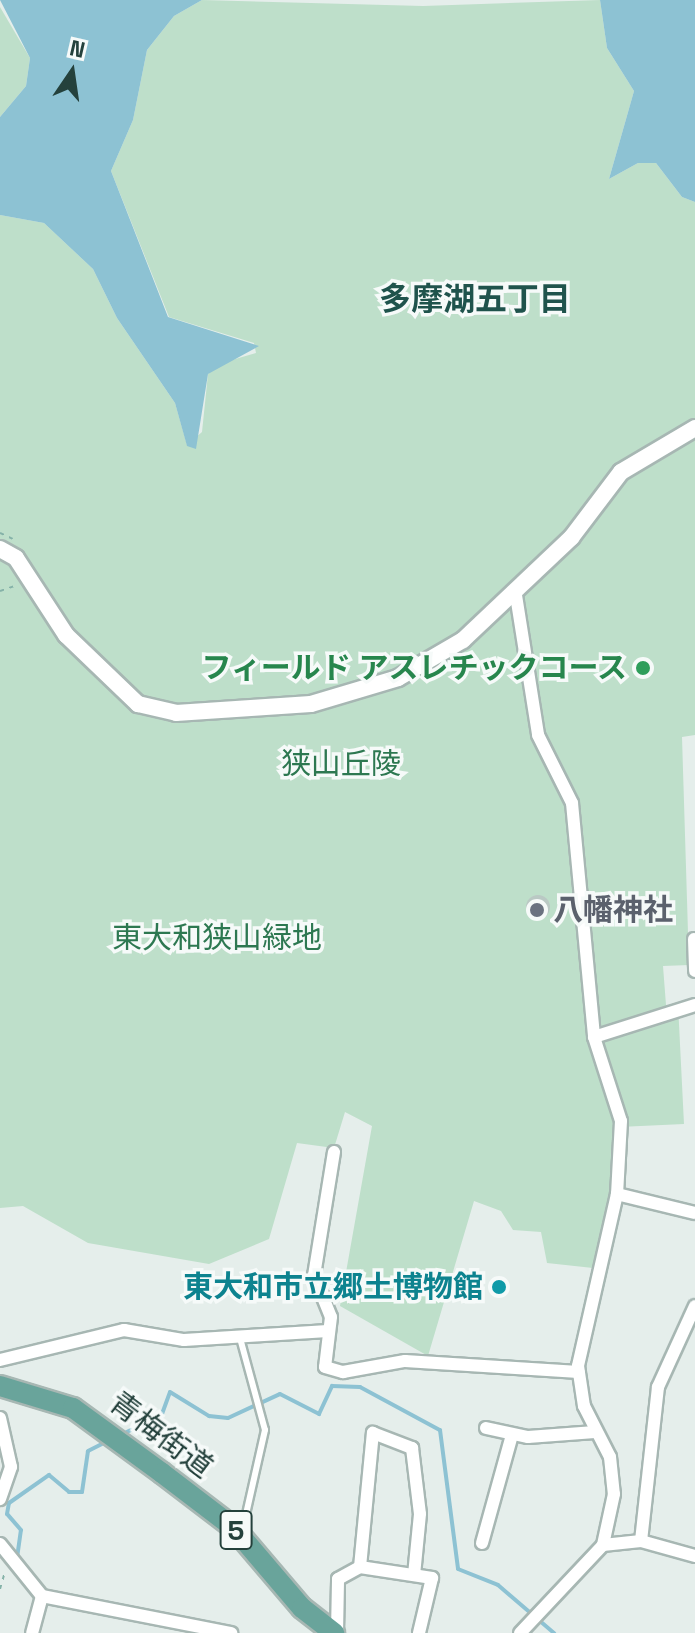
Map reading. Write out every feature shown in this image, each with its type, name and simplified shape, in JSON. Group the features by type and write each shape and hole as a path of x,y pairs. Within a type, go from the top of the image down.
{"main road":[{"name":"青梅街道","path":"0,1386 66,1405 105,1431 241,1535 302,1608 335,1633"}],"street":[{"path":"0,549 16,558 66,635 123,692 152,710 176,713 311,704 370,689 463,640 571,538 621,472 695,428"},
{"path":"515,589 538,735 572,803 594,1037 621,1121 617,1194 600,1248 579,1372 595,1432 614,1473 603,1545 520,1633"},
{"path":"694,939 695,971"},
{"path":"594,1037 695,1005"},
{"path":"334,1152 314,1275 331,1317 323,1363 332,1371 405,1361 579,1372"},
{"path":"617,1194 695,1213"},
{"path":"641,1541 658,1387 695,1306"},
{"path":"0,1360 124,1330 184,1340 328,1331"},
{"path":"0,1418 11,1467 0,1499"},
{"path":"486,1428 512,1435 595,1432"},
{"path":"360,1567 373,1433 412,1448 420,1514 414,1575"},
{"path":"482,1543 512,1435"},
{"path":"603,1545 641,1541 695,1556"},
{"path":"3,1550 42,1596 231,1633"},
{"path":"335,1633 338,1579 360,1567 432,1578 419,1633"},
{"path":"32,1633 42,1596"}],"lane":[{"path":"240,1338 265,1430 241,1535"}],"path":[{"path":"0,533 17,543"},
{"path":"0,1589 5,1572 17,1567"}],"green space":[{"name":"狭山丘陵","path":"202,0 423,6 600,0 607,48 634,91 609,179 638,163 656,163 682,197 695,202 695,735 682,737 689,965 663,966 666,1005 678,1004 684,1124 619,1127 613,1193 593,1268 547,1263 541,1232 513,1230 501,1211 474,1201 428,1356 340,1306 372,1126 345,1112 334,1148 297,1143 269,1239 209,1264 88,1243 23,1206 0,1208 0,215 44,223 93,269 117,318 175,403 187,445 202,432 208,374 218,364 256,353 254,343 169,317 111,171 133,120 147,50 174,16"},
{"path":"0,7 30,58 26,86 0,117"}],"water":[{"path":"0,0 202,0 174,16 147,50 133,120 111,171 168,317 259,346 208,374 196,449 187,446 175,403 117,318 93,269 44,223 0,215 0,117 26,86 30,58"},
{"path":"600,0 695,0 695,202 682,197 656,163 638,163 609,179 634,91 607,48"}],"building":[{"path":"538,895 549,902 550,907 543,918 538,919 527,912 526,907 533,896"}],"waterway":[{"path":"121,1435 162,1414 170,1392 209,1416 228,1418 280,1394 319,1414 332,1386 360,1387 440,1430 458,1569 498,1585 554,1633"},
{"path":"17,1558 21,1530 7,1514 9,1503 49,1475 69,1492 82,1492 88,1451 106,1442"}],"place":[{"name":"フィールド アスレチックコース","path":"643,668"},
{"name":"八幡神社","path":"537,910"},
{"name":"東大和市立郷土博物館","path":"499,1287"}],"district":[{"name":"多摩湖五丁目","path":"475,299"}],"park label":[{"name":"東大和狭山緑地","path":"217,938"}]}
